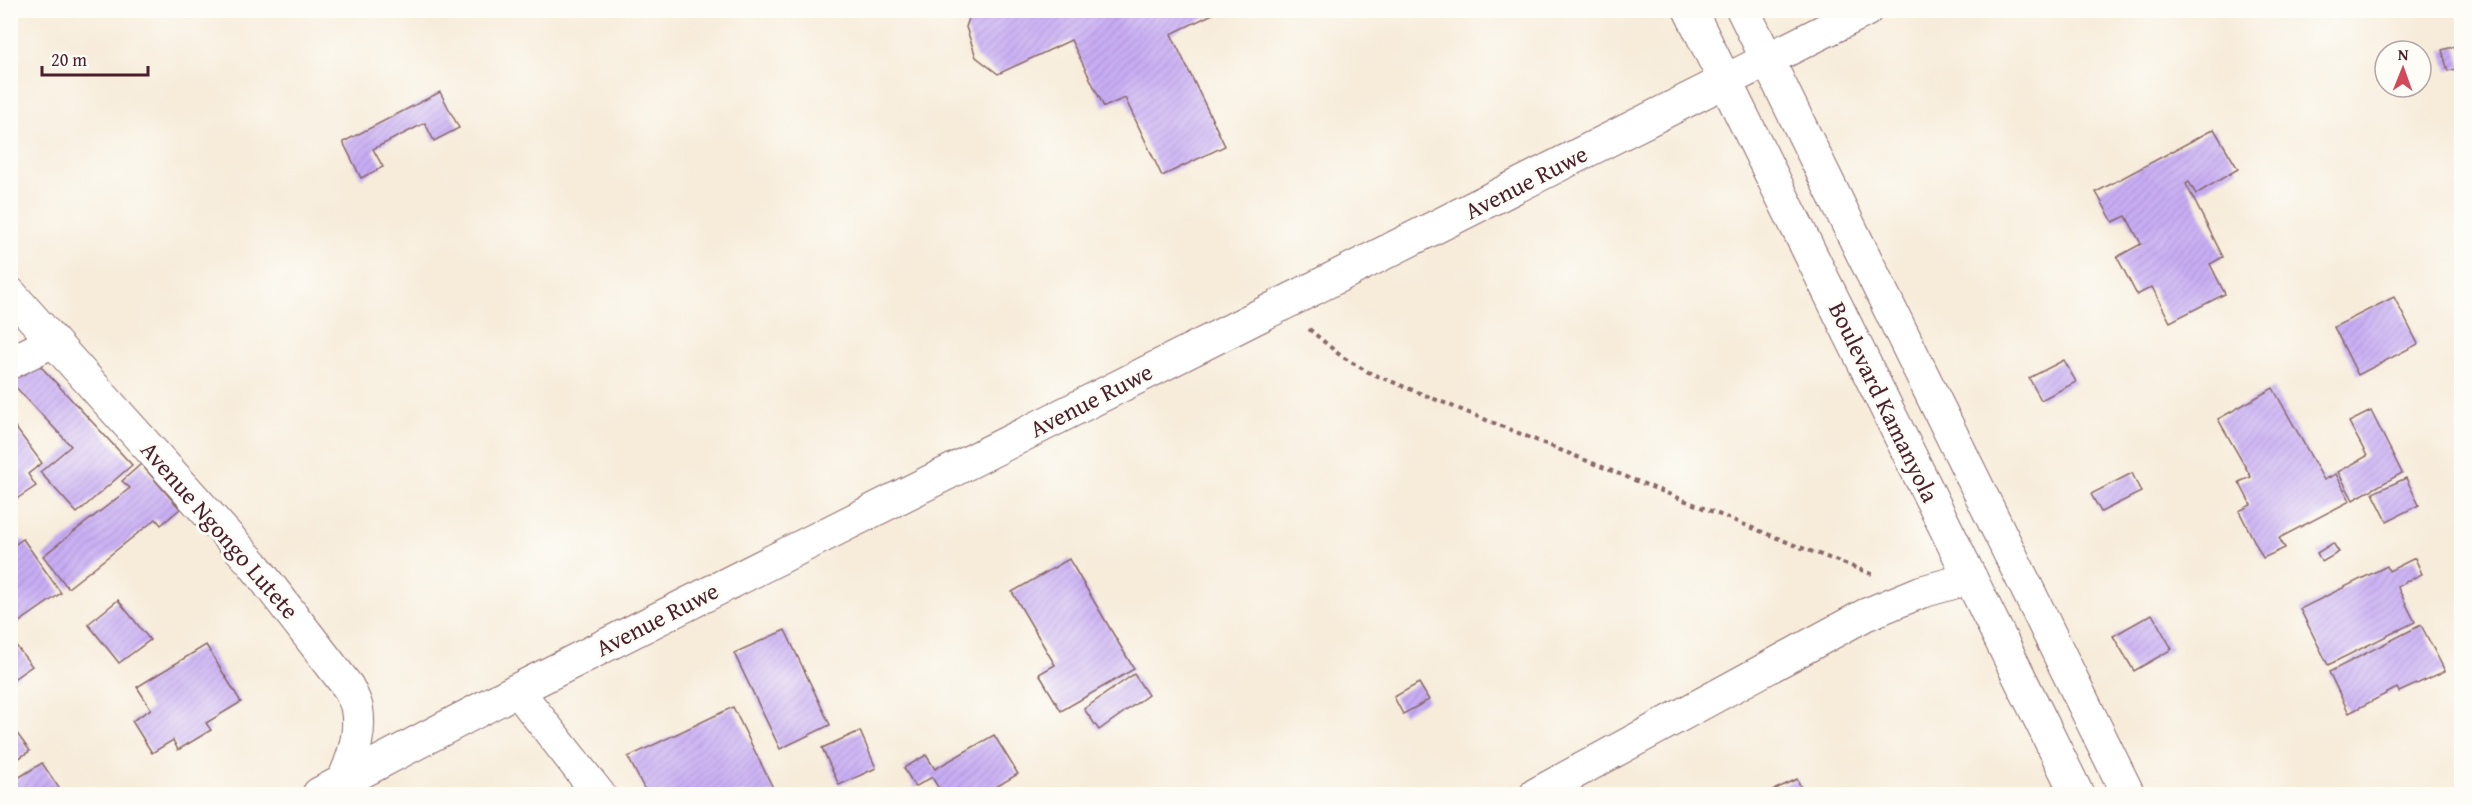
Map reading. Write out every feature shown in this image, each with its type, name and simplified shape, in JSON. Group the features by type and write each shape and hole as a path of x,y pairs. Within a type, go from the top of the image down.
{"main road":[{"name":"Boulevard Kamanyola","path":"1690,10 2077,795"},
{"name":"Boulevard Kamanyola","path":"1743,10 2128,795"},
{"name":"Avenue Ruwe","path":"333,790 517,690 1866,10"}],"street":[{"name":"Avenue Ngongo Lutete","path":"10,294 253,564 348,687 357,707 358,733 333,790"},
{"path":"10,363 53,341"},
{"path":"1536,795 1865,615 1921,592 1971,578"},
{"path":"517,690 598,795"}],"path":[{"path":"1290,300 1312,333 1341,356 1368,372 1797,546 1921,592"}],"building":[{"path":"972,10 1221,10 1171,34 1225,146 1162,176 1125,98 1104,107 1071,40 998,74 976,57 966,27"},
{"path":"2456,46 2462,67 2448,71 2442,50"},
{"path":"440,92 459,128 434,141 425,123 373,149 383,167 361,178 343,142"},
{"path":"2214,129 2238,169 2196,194 2189,182 2186,184 2223,257 2210,264 2225,294 2170,322 2152,287 2137,295 2117,257 2141,244 2126,216 2113,222 2096,192"},
{"path":"2394,297 2418,344 2358,375 2334,327"},
{"path":"32,357 132,465 77,513 40,472 71,446 10,381 10,377"},
{"path":"2064,360 2076,382 2041,400 2029,378"},
{"path":"2273,388 2324,480 2336,474 2350,501 2279,538 2285,548 2263,558 2239,511 2251,505 2239,482 2251,477 2218,419"},
{"path":"2371,411 2402,473 2353,500 2338,472 2367,456 2349,422"},
{"path":"10,420 42,463 28,474 36,486 18,498 10,494"},
{"path":"141,464 180,509 161,525 156,519 68,588 43,556 130,488 122,481"},
{"path":"2132,473 2141,492 2101,512 2091,494"},
{"path":"2406,478 2419,505 2387,521 2373,493"},
{"path":"23,539 61,593 12,627 10,548"},
{"path":"2333,543 2339,552 2322,562 2317,553"},
{"path":"2415,558 2422,574 2397,586 2415,622 2328,665 2300,609 2387,566 2389,571"},
{"path":"1069,559 1134,669 1061,711 1039,674 1055,665 1012,592"},
{"path":"118,600 150,640 119,663 88,624"},
{"path":"2152,614 2172,649 2134,671 2113,636"},
{"path":"2421,625 2445,671 2399,692 2397,688 2349,713 2329,672"},
{"path":"785,630 830,725 780,749 734,653"},
{"path":"10,638 32,666 12,680 10,678"},
{"path":"206,645 241,702 206,723 211,730 178,750 173,740 152,753 132,721 151,709 137,687"},
{"path":"1134,674 1148,695 1099,730 1084,709"},
{"path":"1419,683 1429,700 1403,714 1394,697"},
{"path":"733,707 776,794 647,794 628,757"},
{"path":"10,724 30,751 10,764"},
{"path":"860,731 876,768 839,785 822,748"},
{"path":"994,735 1018,774 984,794 942,794 932,777 915,787 904,768 926,755 935,769"},
{"path":"42,763 63,794 10,794 10,783"},
{"path":"1797,779 1804,794 1765,794"}]}
